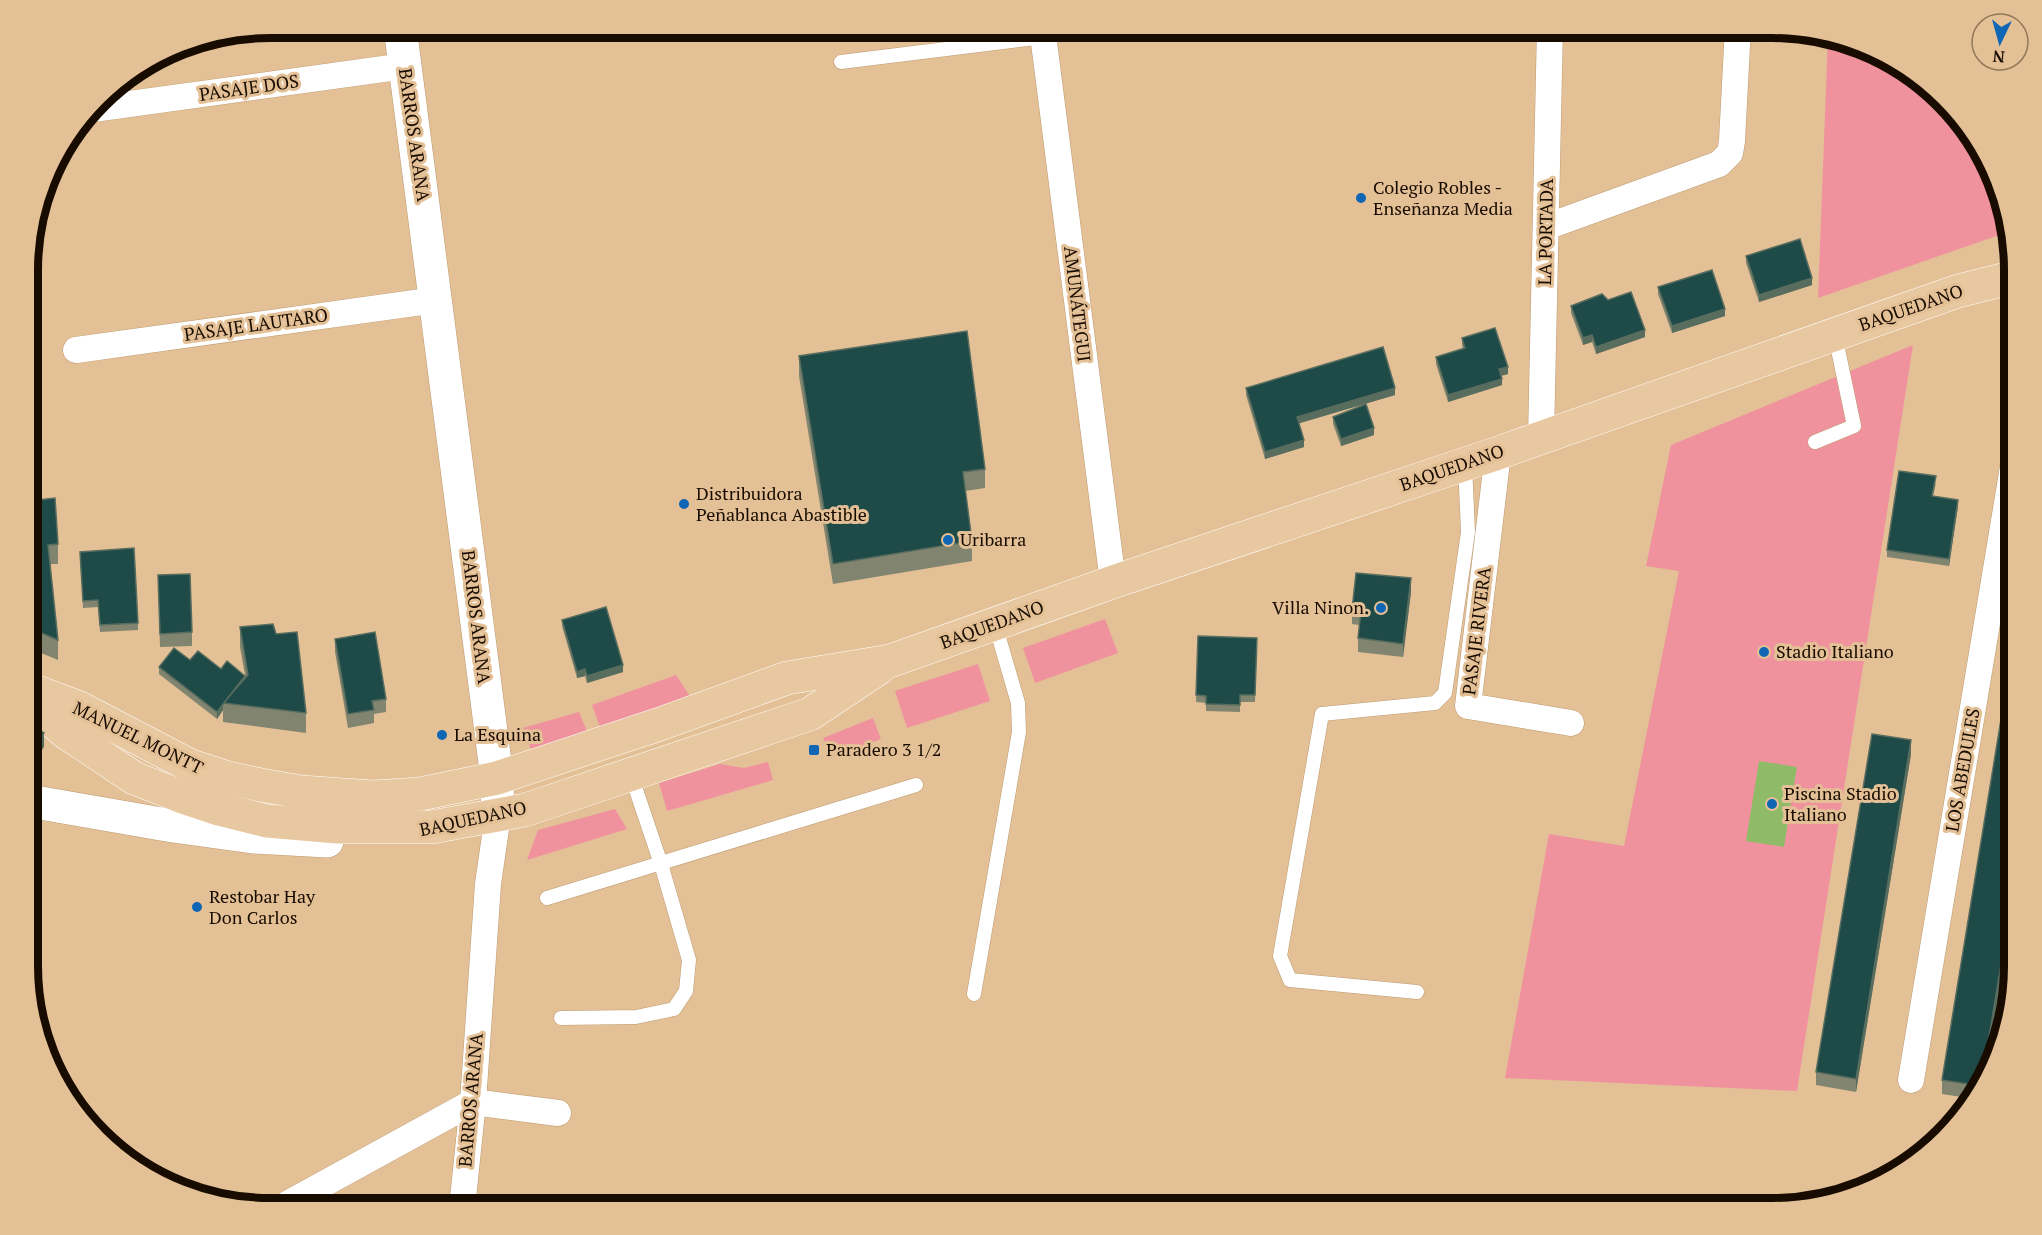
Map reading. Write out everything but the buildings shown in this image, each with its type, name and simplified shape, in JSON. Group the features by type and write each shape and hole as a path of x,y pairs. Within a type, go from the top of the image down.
{"main road":[{"name":"BAQUEDANO","path":"497,778 787,678 890,661 1113,582 1542,438 1958,291 2004,280"},
{"name":"BAQUEDANO","path":"432,827 525,810 810,714 890,661"},
{"name":"MANUEL MONTT","path":"37,692 80,708 191,766 228,778 261,785 301,792 373,797 420,794 497,778"},
{"name":"MANUEL MONTT","path":"37,707 65,732 134,778 199,803 267,821 338,826 432,827"}],"street":[{"name":"BARROS ARANA","path":"401,38 497,778 498,815 488,884 463,1198"},
{"name":"AMUNÁTEGUI","path":"1043,38 1113,582"},
{"name":"LA PORTADA","path":"1542,438 1550,38"},
{"path":"1546,227 1719,164 1730,153 1732,141 1737,38"},
{"name":"PASAJE DOS","path":"103,108 405,66"},
{"name":"PASAJE LAUTARO","path":"76,350 436,300"},
{"name":"PASAJE RIVERA","path":"1498,453 1468,706 1571,723"},
{"name":"LOS ABEDULES","path":"1911,1080 2004,521"},
{"name":"BAQUEDANO","path":"37,802 253,837 330,842 389,838 432,827"},
{"path":"298,1198 472,1102 558,1113"}],"lane":[{"path":"842,62 1002,38"},
{"path":"1815,442 1854,426 1835,334"},
{"path":"1417,992 1290,980 1280,956 1322,714 1435,703 1445,693 1468,532 1465,464"},
{"path":"974,994 1019,732 1018,703 995,624"},
{"path":"561,1018 636,1017 674,1009 686,991 689,960 661,864 630,774"},
{"path":"547,898 916,785"}],"shaded area":[{"path":"1828,44 1875,61 1914,85 1937,105 1957,128 1981,167 1997,209 2002,234 1818,298"},
{"name":"Stadio Italiano","path":"1913,345 1797,1091 1505,1078 1549,834 1624,846 1679,571 1646,566 1671,445"},
{"path":"1105,619 1118,653 1035,683 1023,648"},
{"path":"978,664 990,701 907,728 895,691"},
{"path":"676,675 691,698 601,730 592,705"},
{"path":"579,712 589,736 532,752 523,728"},
{"path":"873,718 881,739 830,758 823,738"},
{"name":"Piscina Stadio Italiano","path":"1759,761 1797,767 1784,847 1746,841"},
{"path":"768,762 773,780 667,811 659,783 720,764 744,768"},
{"path":"615,809 627,829 527,860 538,830"}],"place":[{"name":"Colegio Robles - Enseñanza Media","path":"1361,198"},
{"name":"Distribuidora Peñablanca Abastible","path":"684,504"},
{"name":"Uribarra","path":"948,540"},
{"name":"Villa Ninon.","path":"1381,608"},
{"name":"Stadio Italiano","path":"1764,652"},
{"name":"La Esquina","path":"442,735"},
{"name":"Paradero 3 1/2","path":"814,750"},
{"name":"Piscina Stadio Italiano","path":"1772,804"},
{"name":"Restobar Hay Don Carlos","path":"197,907"}]}
